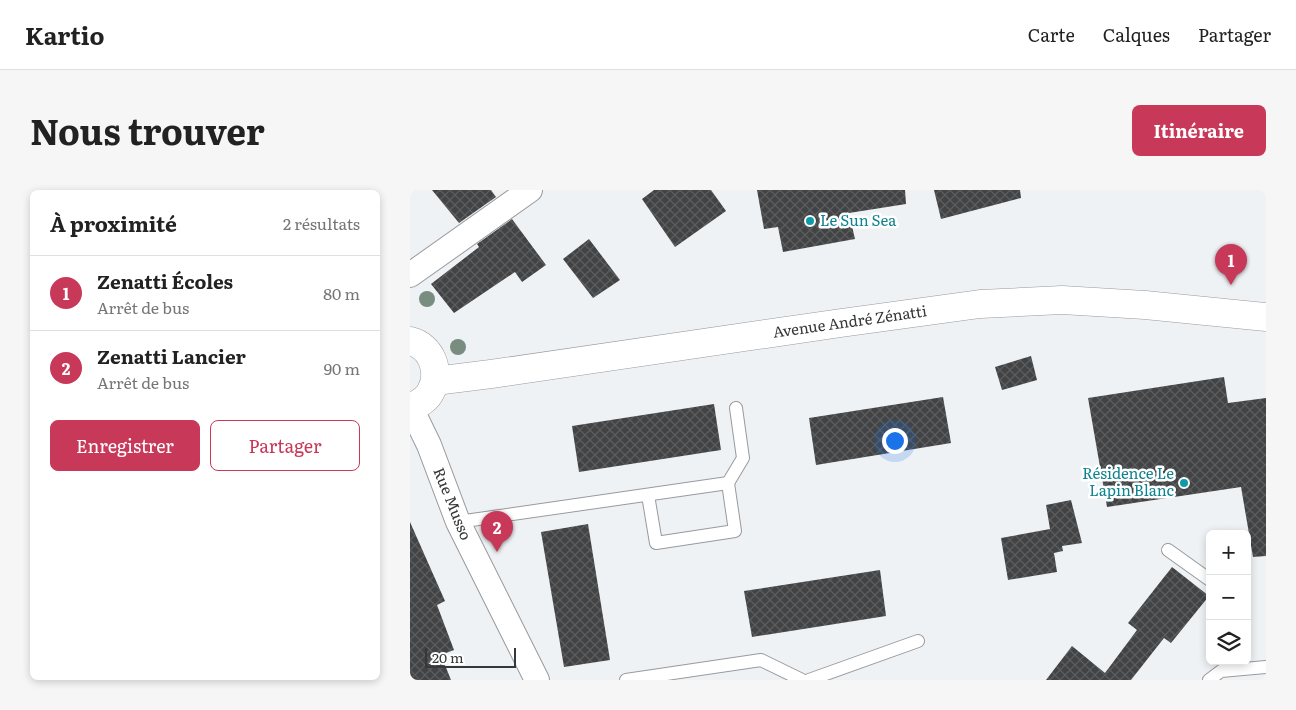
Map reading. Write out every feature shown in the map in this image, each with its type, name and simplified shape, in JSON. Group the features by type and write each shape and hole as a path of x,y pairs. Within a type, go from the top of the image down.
{"street":[{"path":"410,274 530,190"},
{"name":"Avenue André Zénatti","path":"435,381 980,304 1062,300 1145,305 1266,317"},
{"path":"410,341 425,348 432,358 435,369 435,381 431,393 422,402 410,408"},
{"name":"Rue Musso","path":"410,408 429,446 458,522 536,680"}],"lane":[{"path":"648,495 656,543 736,531 728,483 744,458 736,408"},
{"path":"458,522 728,483"},
{"path":"1168,550 1206,577"},
{"path":"809,680 918,640"},
{"path":"626,680 760,660 802,680"},
{"path":"1251,664 1266,667"},
{"path":"1209,680 1221,671 1241,665"}],"building":[{"path":"432,190 491,190 496,197 459,223"},
{"path":"654,190 711,190 726,211 675,247 642,199"},
{"name":"Le Sun Sea","path":"757,190 905,190 906,204 849,213 855,239 783,252 778,227 764,229"},
{"path":"934,190 1020,190 1021,198 941,219"},
{"path":"512,219 546,265 522,282 515,272 454,313 431,284 479,247 477,244"},
{"path":"589,239 620,280 593,298 563,259"},
{"path":"1031,356 1037,380 1002,390 995,367"},
{"name":"Résidence Le Lapin Blanc","path":"1224,377 1228,403 1266,398 1266,556 1253,557 1251,530 1248,530 1241,487 1107,507 1088,398"},
{"path":"943,397 951,443 816,465 809,418"},
{"path":"714,404 721,450 579,472 572,426"},
{"path":"1071,500 1082,543 1062,546 1063,551 1054,553 1057,572 1008,580 1001,538 1050,529 1046,505"},
{"path":"410,522 445,601 437,605 454,650 441,655 451,680 410,680"},
{"path":"588,524 610,660 564,667 541,532"},
{"path":"1172,567 1206,594 1206,600 1171,643 1164,638 1131,680 1046,680 1072,646 1105,673 1137,630 1128,623"},
{"path":"880,570 886,616 752,637 744,591"}],"place":[{"name":"Le Sun Sea","path":"810,221"},
{"name":"Zenatti Écoles","path":"1231,285"},
{"name":"Résidence Le Lapin Blanc","path":"1184,483"},
{"name":"Zenatti Lancier","path":"497,552"}]}
